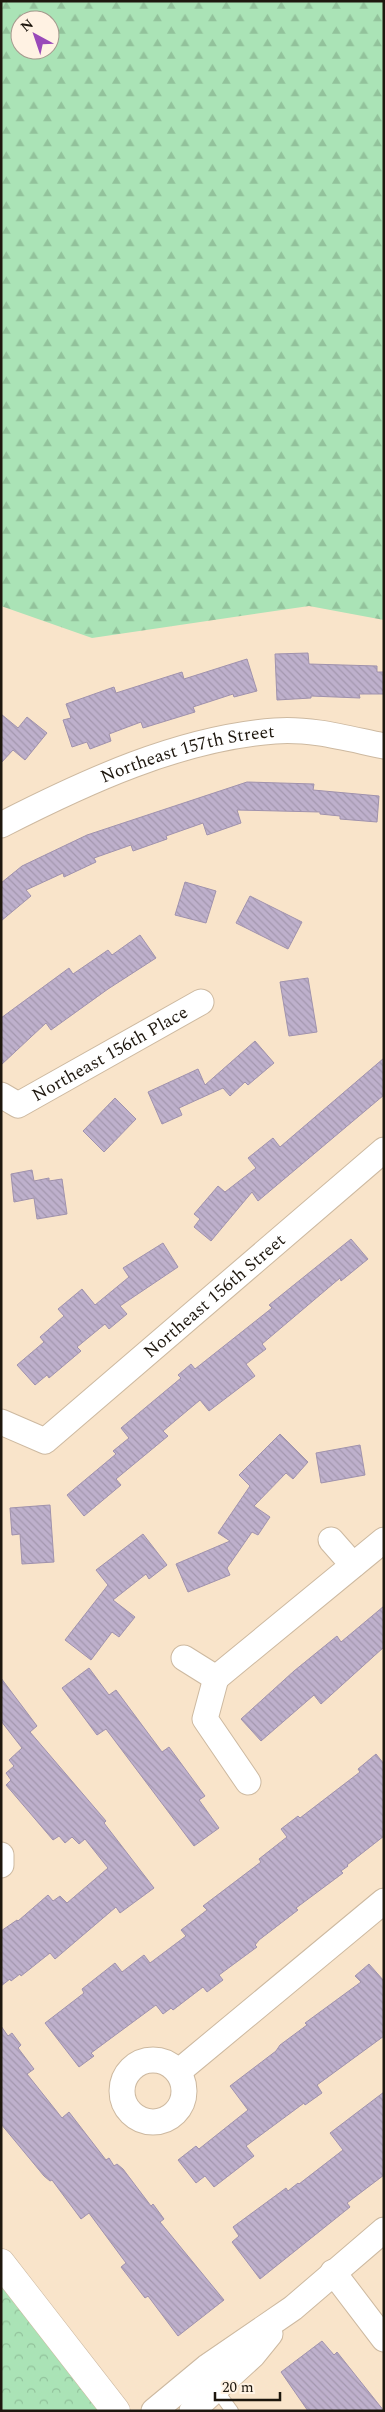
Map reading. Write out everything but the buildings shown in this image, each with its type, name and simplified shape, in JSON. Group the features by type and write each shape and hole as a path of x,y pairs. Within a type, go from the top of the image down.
{"street":[{"name":"Northeast 157th Street","path":"1,825 68,791 142,762 220,738 277,730 333,735 384,746"},
{"name":"Northeast 156th Place","path":"9,1100 201,1002"},
{"name":"Northeast 156th Street","path":"1,1422 45,1441 384,1150"},
{"path":"331,1540 353,1565"},
{"path":"248,1782 205,1719 216,1678 384,1540"},
{"path":"184,1658 216,1678"},
{"path":"1,1855 1,1865"},
{"path":"178,2072 382,1906"},
{"path":"192,2411 253,2355 293,2308 384,2230"},
{"path":"1,2263 116,2411"},
{"path":"333,2272 384,2339"},
{"path":"154,2411 207,2366 293,2308"}],"lane":[{"path":"216,2389 232,2411"}],"green space":[{"path":"1,1 384,1 384,620 309,606 92,638 1,606"},
{"path":"1,2259 118,2411 1,2411"}]}
